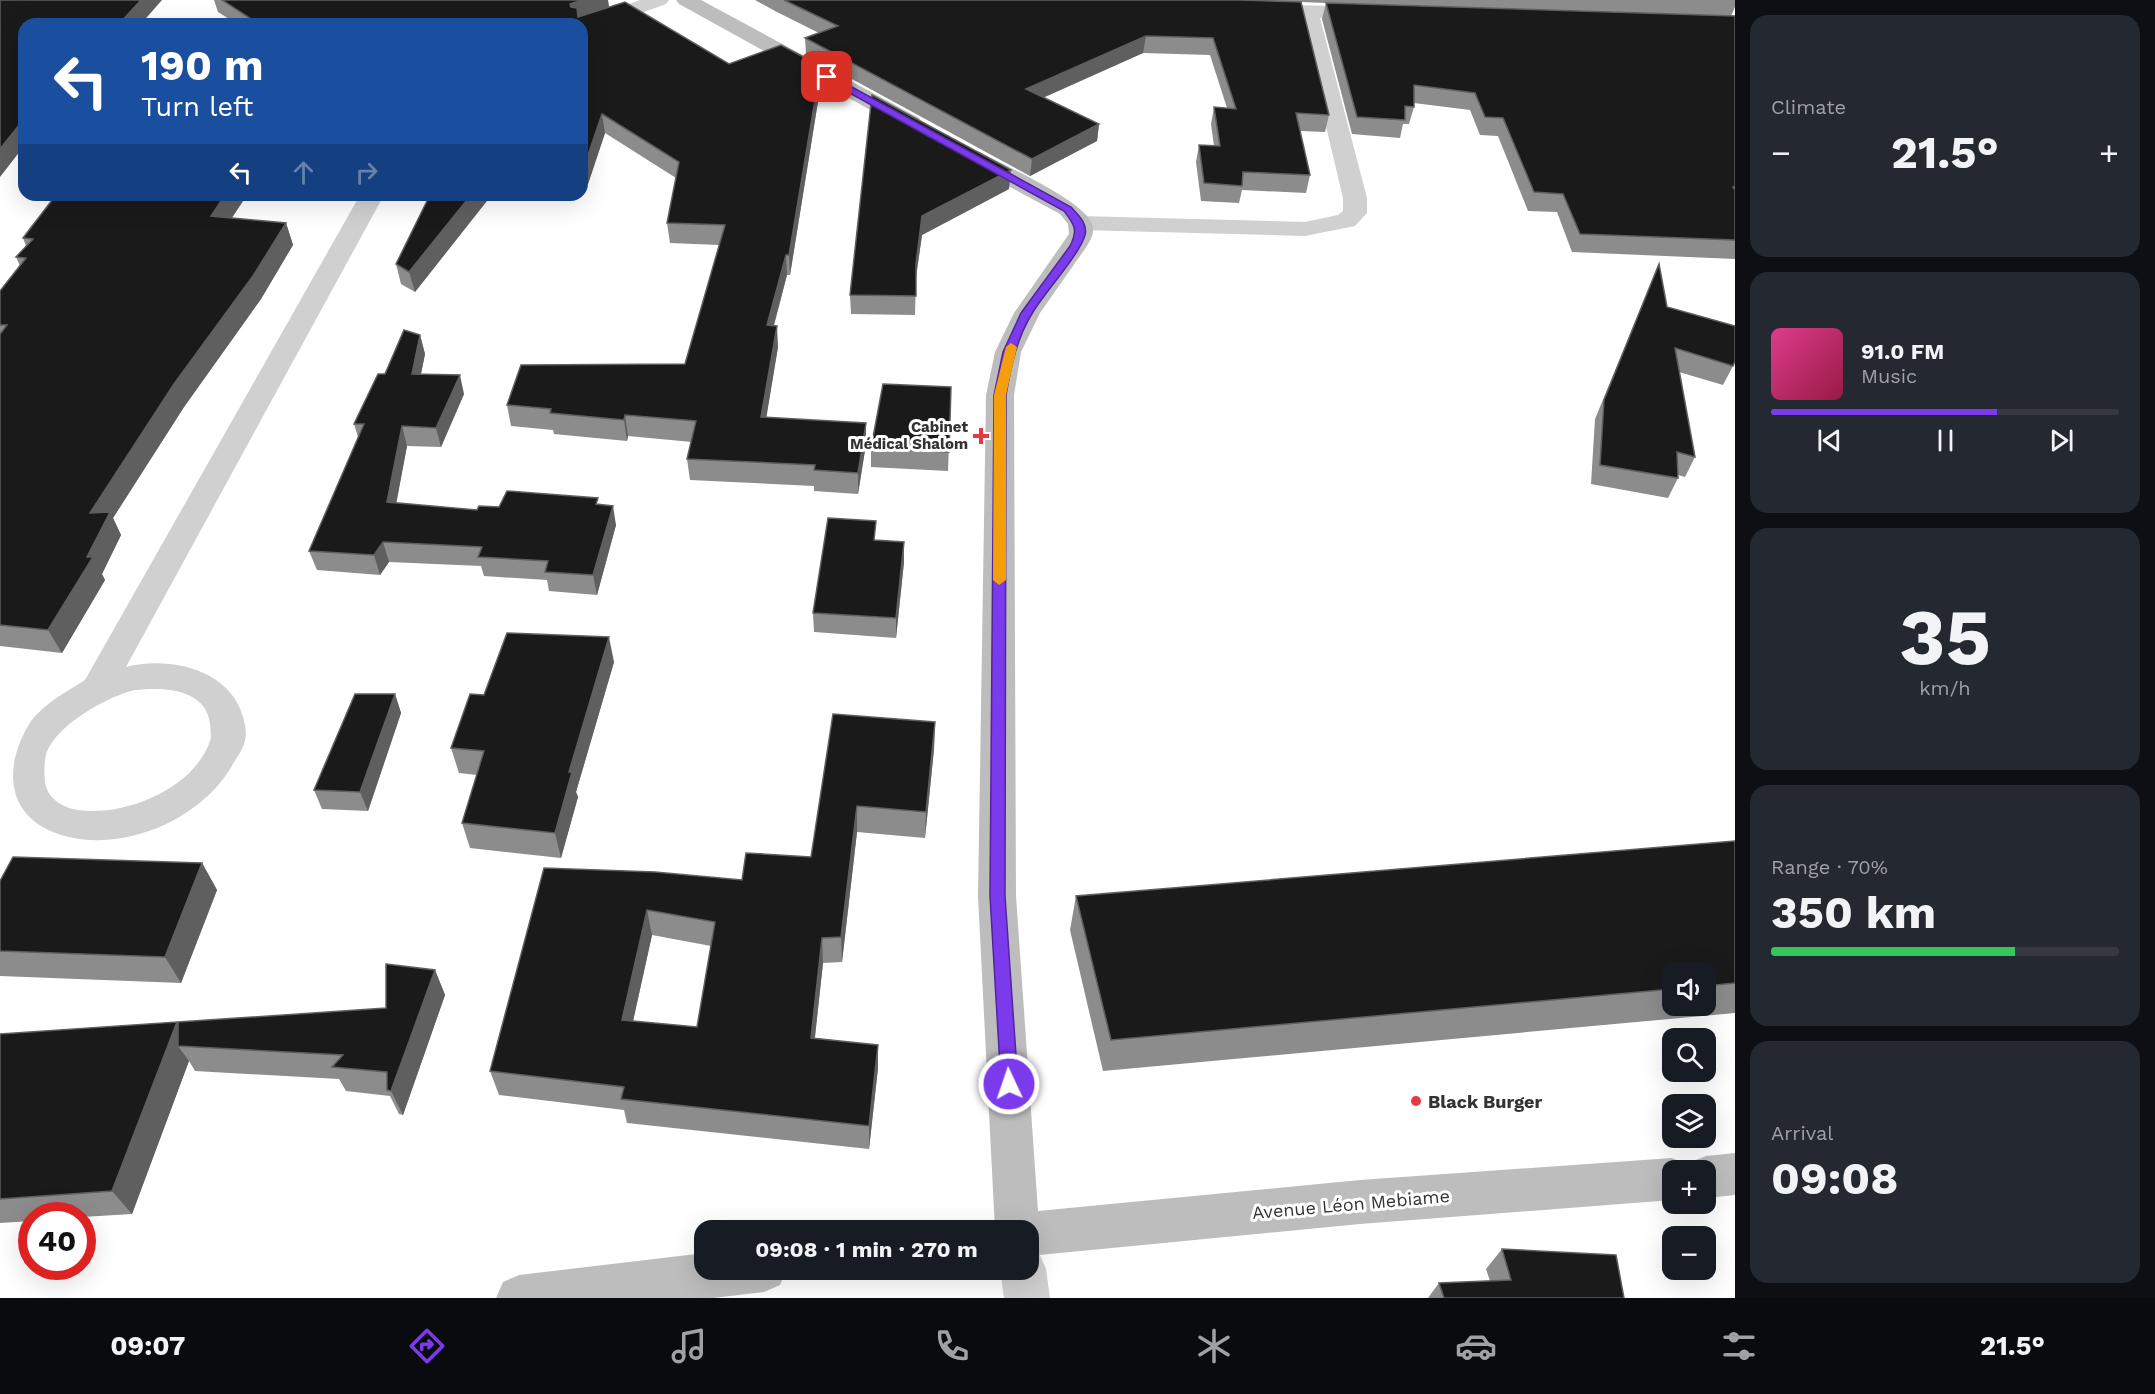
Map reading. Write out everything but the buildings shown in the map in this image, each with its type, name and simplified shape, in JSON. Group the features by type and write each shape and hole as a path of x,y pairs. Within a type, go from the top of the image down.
{"street":[{"path":"588,26 659,0"},
{"path":"686,0 934,136"},
{"path":"1080,224 1305,229 1346,221 1355,213 1355,198 1296,7"},
{"path":"1233,9 1296,7 1389,14"},
{"path":"954,147 1068,209 1080,224 1081,234 1022,323 1008,352 1000,395 998,896 1016,1220"},
{"path":"97,689 138,677 177,676 208,688 226,711 228,739 212,770 181,799 139,820 96,826 57,820 31,800 24,772 34,741 60,711 97,689 369,201"},
{"path":"1716,1176 1735,1174"},
{"name":"Avenue Léon Mebiame","path":"1039,1233 1360,1202 1662,1180"},
{"path":"519,1298 694,1277"},
{"path":"1025,1280 1027,1298"}],"slow traffic":[{"path":"999,580 1000,395 1008,352 1011,347"}],"place":[{"name":"Cabinet Médical Shalom","path":"981,436"},
{"name":"Black Burger","path":"1416,1101"}],"route":[{"path":"827,77 1068,209 1080,224 1081,234 1075,246 1027,313 1008,352 1000,395 998,896 1009,1084"}]}
